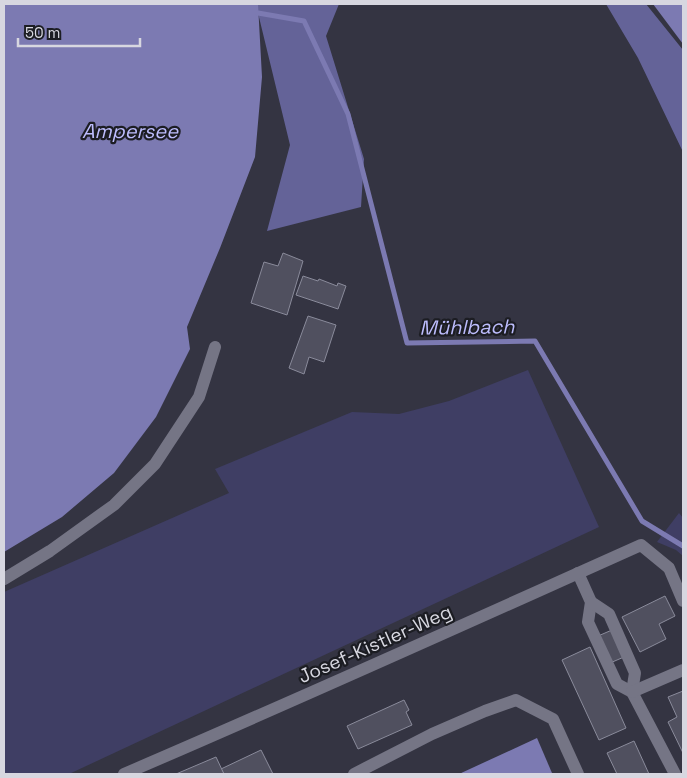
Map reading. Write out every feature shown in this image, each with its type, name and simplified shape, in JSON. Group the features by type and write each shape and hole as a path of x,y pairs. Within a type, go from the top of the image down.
{"street":[{"path":"4,579 50,551 114,505 155,464 199,396 215,347"},
{"name":"Josef-Kistler-Weg","path":"124,774 641,545 669,568 683,601"},
{"path":"578,573 591,602 608,614 635,673 632,692"},
{"path":"591,602 588,622 617,684 632,692 675,774"},
{"path":"632,692 683,670"},
{"path":"354,774 432,734 516,700 553,720 578,774"}],"shaded area":[{"path":"258,4 339,4 326,36 364,159 361,207 267,231 290,145 258,13"},
{"path":"606,4 646,4 683,50 683,152 638,58"},
{"path":"528,370 599,527 69,774 4,774 4,592 229,493 215,469 352,412 399,414 449,401"},
{"path":"679,513 683,518 683,556 676,550 657,542"}],"water":[{"name":"Ampersee","path":"4,4 258,4 262,77 255,157 187,327 190,349 156,417 114,473 62,517 4,552"},
{"path":"653,4 683,4 683,44"},
{"path":"537,738 552,773 550,774 459,774"}],"building":[{"path":"283,253 303,261 287,315 251,303 264,262 278,266"},
{"path":"303,276 318,281 319,279 337,286 338,283 346,286 338,309 296,295"},
{"path":"308,316 336,325 324,362 309,357 304,374 289,368"},
{"path":"665,596 675,616 659,624 666,639 640,652 622,617"},
{"path":"612,630 624,657 610,663 598,636"},
{"path":"590,647 626,728 599,740 562,660"},
{"path":"683,691 683,753 668,722 677,717 668,697"},
{"path":"404,700 409,710 406,712 412,725 358,749 347,726"},
{"path":"634,741 649,774 617,774 607,753"},
{"path":"261,750 273,774 224,774 221,769"},
{"path":"216,757 224,774 176,774"}],"waterway":[{"name":"Mühlbach","path":"258,13 304,21 348,114 407,343 535,341 642,521 683,546"}]}
